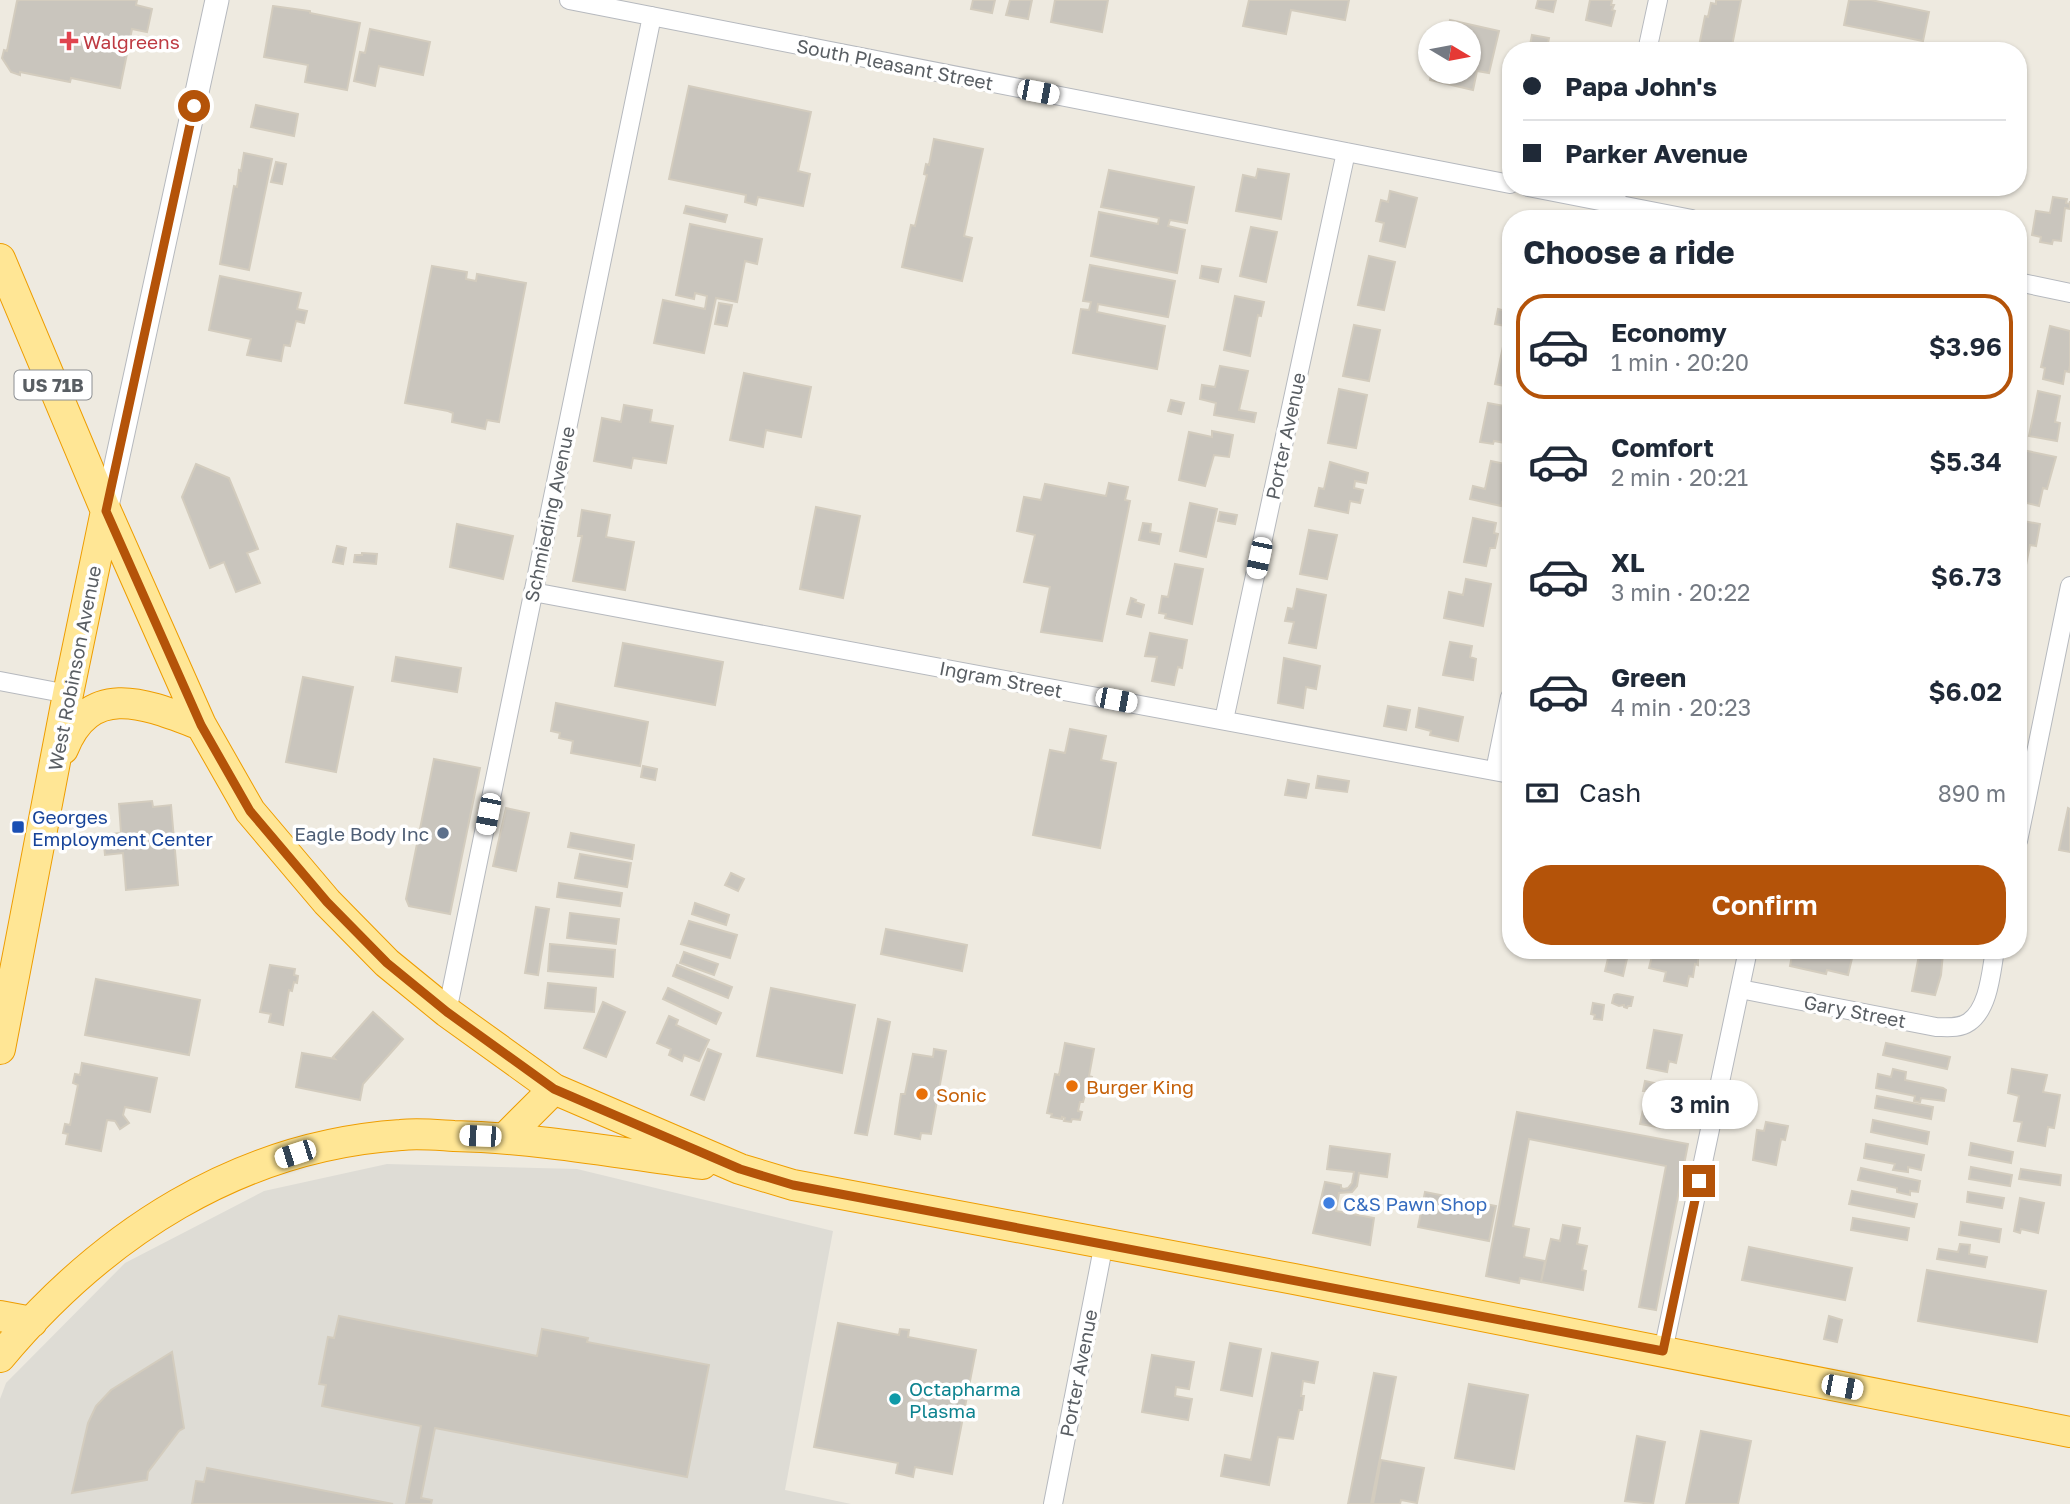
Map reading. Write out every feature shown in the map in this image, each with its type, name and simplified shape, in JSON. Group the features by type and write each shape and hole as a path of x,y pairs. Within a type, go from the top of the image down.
{"highway":[{"name":"US 71B","path":"0,259 106,511 201,725 250,811 327,902 387,963 447,1012 554,1089 740,1169 793,1185 1663,1351 2070,1432"},
{"name":"West Robinson Avenue","path":"0,1049 106,511"},
{"path":"52,775 69,733 87,714 108,704 140,704 201,725"},
{"path":"506,1137 554,1089"},
{"path":"9,1335 128,1235 184,1199 233,1174 295,1154 349,1141 403,1135 506,1137 740,1169"}],"street":[{"name":"West Robinson Avenue","path":"106,511 217,0"},
{"name":"South Pleasant Street","path":"569,0 1502,182"},
{"path":"1649,42 1658,0"},
{"name":"Schmieding Avenue","path":"447,1012 652,16"},
{"name":"Porter Avenue","path":"1224,720 1346,152"},
{"path":"1576,196 1648,210"},
{"path":"2027,284 2070,293"},
{"path":"2027,797 2070,586"},
{"name":"Ingram Street","path":"533,592 1502,773"},
{"path":"0,681 68,694"},
{"path":"1663,1351 1746,959"},
{"name":"Gary Street","path":"1740,989 1936,1027 1954,1027 1969,1022 1979,1010 1986,994 1993,959"},
{"name":"Porter Avenue","path":"1052,1504 1104,1243"}],"shaded area":[{"path":"387,1164 577,1169 833,1231 785,1490 851,1504 0,1504 0,1399 6,1383 125,1263 264,1191"}],"building":[{"name":"Walgreens","path":"137,0 136,5 152,9 147,32 132,29 120,88 71,78 70,82 11,72 2,58 4,50 7,51 17,1"},
{"path":"973,0 995,0 992,13 971,9"},
{"path":"1010,0 1032,0 1028,19 1006,15"},
{"path":"1055,0 1108,0 1102,32 1051,22"},
{"path":"1249,0 1349,0 1345,20 1291,10 1286,34 1243,26"},
{"path":"1538,0 1556,0 1553,12 1536,8"},
{"path":"1590,0 1612,0 1612,10 1615,11 1611,26 1586,20"},
{"path":"1716,0 1741,0 1733,42 1700,42 1705,16 1708,17 1711,3 1716,4"},
{"path":"1849,0 1871,0 1929,12 1923,41 1844,25"},
{"path":"273,6 310,11 360,23 347,90 305,82 308,65 264,57"},
{"path":"1481,27 1499,31 1489,73 1481,72"},
{"path":"370,29 430,42 423,75 379,66 375,86 354,81 360,52 365,53"},
{"path":"1532,35 1549,38 1548,42 1531,42"},
{"path":"1447,84 1474,84 1473,90"},
{"path":"689,86 811,112 798,171 810,174 803,206 758,197 756,205 745,202 746,195 669,179"},
{"path":"256,105 298,114 294,136 251,127"},
{"path":"934,139 983,149 964,236 972,238 962,281 902,267 911,225 915,226 927,175 924,174 926,164 929,165"},
{"path":"244,153 272,159 249,270 220,264 234,186 237,187"},
{"path":"276,162 286,164 282,184 271,182"},
{"path":"1258,169 1289,174 1281,219 1236,211 1243,175 1256,178"},
{"path":"1109,170 1194,187 1187,223 1170,220 1168,226 1185,230 1177,273 1091,256 1099,212 1158,224 1159,218 1101,207"},
{"path":"1390,191 1417,198 1405,247 1380,241 1384,223 1376,221 1381,200 1388,202"},
{"path":"2053,197 2067,199 2066,203 2070,204 2070,209 2065,208 2061,241 2053,240 2052,244 2040,242 2041,237 2032,235 2036,211 2050,213"},
{"path":"686,206 727,215 725,222 684,213"},
{"path":"690,224 762,239 757,264 745,261 737,302 716,298 704,353 654,343 663,300 705,309 707,296 695,293 694,299 676,295"},
{"path":"1251,227 1277,232 1266,282 1240,276"},
{"path":"1369,256 1395,262 1384,310 1358,305"},
{"path":"1090,265 1175,281 1168,317 1098,304 1097,312 1165,326 1157,369 1073,353 1081,309 1089,310 1091,302 1083,301"},
{"path":"432,266 467,272 466,279 476,281 477,274 526,283 499,422 487,420 485,429 452,422 453,413 448,411 405,403"},
{"path":"1202,266 1221,269 1218,282 1200,278"},
{"path":"220,276 301,293 297,309 307,311 304,323 296,321 290,346 284,345 281,361 247,355 251,339 209,330"},
{"path":"1235,296 1264,302 1261,316 1258,315 1250,356 1224,350"},
{"path":"719,303 732,305 727,326 715,324"},
{"path":"1498,309 1502,310 1502,325 1495,324"},
{"path":"1354,325 1380,330 1369,381 1343,376"},
{"path":"2050,326 2070,331 2070,365 2069,372 2065,371 2063,384 2043,379 2045,368 2041,367"},
{"path":"1502,351 1502,386 1495,384"},
{"path":"1220,366 1248,371 1239,410 1256,413 1254,422 1214,415 1216,403 1200,399 1202,385 1215,387"},
{"path":"744,373 811,387 801,437 766,430 763,447 730,440"},
{"path":"1339,389 1367,395 1356,448 1328,443"},
{"path":"2038,391 2060,396 2055,422 2060,423 2057,441 2029,436"},
{"path":"1171,400 1184,403 1181,414 1168,411"},
{"path":"1488,403 1502,406 1502,442 1480,442"},
{"path":"624,405 652,410 650,422 673,426 666,463 633,458 631,468 594,461 602,418 621,422"},
{"path":"1212,431 1233,435 1229,457 1214,455 1205,486 1179,480 1189,432 1212,437"},
{"path":"2027,451 2056,457 2047,489 2043,488 2039,506 2027,503"},
{"path":"1491,461 1502,463 1501,506 1470,499 1473,486 1485,489"},
{"path":"1330,462 1368,473 1366,483 1355,481 1354,488 1363,490 1360,503 1350,501 1348,513 1315,506 1319,488 1324,489"},
{"path":"196,464 229,478 258,549 247,553 260,583 236,592 224,562 210,568 182,497"},
{"path":"1109,483 1128,487 1125,500 1130,501 1102,641 1041,632 1050,587 1024,582 1035,535 1017,531 1024,497 1041,500 1045,484 1106,496"},
{"path":"1190,503 1217,509 1206,557 1180,551"},
{"path":"816,507 860,516 843,598 800,589"},
{"path":"582,510 610,515 606,537 634,542 625,590 573,581 582,536 578,536"},
{"path":"1220,512 1237,515 1235,524 1218,521"},
{"path":"1473,518 1496,523 1494,533 1498,534 1495,548 1490,548 1486,566 1464,562"},
{"path":"2027,522 2040,524 2036,546 2030,545 2027,560"},
{"path":"1143,523 1151,524 1150,532 1161,534 1159,544 1139,540"},
{"path":"457,524 513,536 503,579 450,567"},
{"path":"1309,530 1337,535 1327,579 1300,574"},
{"path":"337,546 346,548 343,564 333,562"},
{"path":"377,554 376,564 354,562 355,555"},
{"path":"1175,564 1203,569 1192,624 1165,618 1166,614 1159,613 1162,596 1168,597"},
{"path":"1466,579 1491,584 1483,626 1444,618 1449,592 1463,595"},
{"path":"1297,589 1326,595 1316,648 1289,643 1294,622 1285,621 1288,608 1293,609"},
{"path":"1131,598 1144,605 1141,617 1127,614"},
{"path":"1150,633 1187,640 1182,668 1178,667 1174,685 1152,681 1157,657 1145,656"},
{"path":"1450,642 1472,646 1470,657 1476,659 1473,680 1443,675"},
{"path":"623,643 723,662 715,705 615,686"},
{"path":"396,657 461,668 457,692 392,681"},
{"path":"1284,658 1320,666 1316,689 1306,687 1303,708 1278,703"},
{"path":"303,677 353,687 336,772 286,762"},
{"path":"556,703 648,722 640,766 571,753 573,741 559,738 560,733 551,731"},
{"path":"1388,706 1410,710 1406,730 1384,726"},
{"path":"1419,708 1463,717 1458,741 1430,735 1431,731 1416,727"},
{"path":"1070,729 1106,736 1101,760 1116,763 1100,848 1033,835 1050,750 1065,753"},
{"name":"Eagle Body Inc","path":"434,759 480,768 450,914 409,906 406,899"},
{"path":"643,766 657,769 655,780 641,777"},
{"path":"1318,776 1349,781 1347,792 1316,788"},
{"path":"1288,780 1309,784 1306,798 1285,795"},
{"path":"152,801 153,807 171,805 178,885 126,890 123,853 105,855 103,835 121,833 119,804"},
{"path":"506,808 529,813 516,871 493,866"},
{"path":"2068,808 2070,809 2070,852 2059,850"},
{"path":"571,833 634,845 632,859 568,847"},
{"path":"580,854 631,863 627,887 575,878"},
{"path":"731,873 744,879 738,891 725,885"},
{"path":"559,883 622,893 620,906 557,897"},
{"path":"695,903 729,915 726,925 692,914"},
{"path":"536,907 549,909 538,975 525,973"},
{"path":"570,913 619,919 616,944 567,938"},
{"path":"689,921 737,935 730,958 681,944"},
{"path":"886,929 967,945 962,971 881,954"},
{"path":"550,944 615,950 613,977 548,971"},
{"path":"684,952 718,964 714,975 680,963"},
{"path":"1608,959 1627,959 1623,976 1605,971"},
{"path":"1651,959 1698,959 1698,965 1695,964 1693,977 1689,976 1687,986 1664,981 1666,972 1649,968"},
{"path":"1791,959 1852,959 1848,975 1827,970 1826,974 1790,966"},
{"path":"1918,959 1942,959 1935,995 1912,991"},
{"path":"270,965 295,969 294,975 298,976 292,991 289,990 283,1025 269,1022 271,1014 260,1012"},
{"path":"677,965 732,987 728,998 673,976"},
{"path":"96,979 200,1000 189,1055 85,1035"},
{"path":"548,983 596,988 594,1012 545,1008"},
{"path":"668,988 721,1013 716,1024 663,999"},
{"path":"771,988 855,1005 842,1073 757,1056"},
{"path":"1614,995 1633,997 1631,1006 1627,1008 1612,1003"},
{"path":"603,1002 625,1012 606,1057 584,1048"},
{"path":"1593,1003 1604,1005 1602,1020 1594,1019 1595,1015 1591,1014"},
{"path":"373,1012 403,1039 363,1084 360,1100 296,1087 302,1053 335,1059 333,1057"},
{"path":"669,1016 678,1020 676,1025 709,1040 699,1061 684,1055 682,1061 669,1055 671,1049 657,1043"},
{"path":"878,1019 890,1022 867,1135 855,1133"},
{"path":"1654,1030 1682,1035 1676,1063 1669,1061 1667,1072 1647,1068"},
{"name":"Burger King","path":"1065,1043 1094,1049 1089,1095 1085,1095 1083,1102 1080,1102 1080,1120 1072,1119 1071,1122 1064,1121 1065,1118 1062,1117 1051,1117 1052,1114 1047,1113 1055,1074 1059,1075"},
{"path":"1886,1043 1950,1057 1947,1069 1883,1055"},
{"path":"708,1049 721,1054 704,1100 691,1095"},
{"name":"Sonic","path":"934,1049 946,1051 931,1134 921,1133 920,1139 895,1134 901,1094 905,1094 913,1054 933,1057"},
{"path":"82,1063 157,1078 150,1112 125,1107 123,1115 129,1123 120,1129 115,1121 107,1120 101,1151 66,1144 68,1134 63,1133 65,1124 70,1125 78,1085 73,1083 75,1074 80,1075"},
{"path":"1893,1069 1906,1072 1905,1080 1943,1088 1946,1090 1944,1101 1921,1098 1920,1102 1914,1101 1915,1096 1876,1088 1878,1074 1891,1077"},
{"path":"2012,1069 2047,1075 2043,1092 2060,1095 2054,1128 2048,1127 2045,1146 2018,1141 2022,1122 2014,1121 2019,1096 2008,1093"},
{"path":"1645,1081 1668,1086 1667,1108 1670,1109 1663,1128 1640,1124 1647,1091 1643,1091"},
{"path":"1877,1096 1933,1107 1931,1119 1875,1108"},
{"path":"1517,1112 1688,1144 1656,1310 1639,1307 1666,1166 1529,1139 1513,1226 1529,1229 1524,1257 1545,1261 1541,1282 1520,1278 1519,1283 1486,1276"},
{"path":"1873,1120 1929,1132 1927,1144 1871,1132"},
{"path":"1766,1122 1788,1126 1785,1140 1781,1139 1776,1165 1753,1160 1757,1130 1764,1131"},
{"path":"1971,1143 2013,1152 2011,1163 1969,1155"},
{"path":"1866,1144 1924,1155 1921,1170 1908,1167 1908,1172 1893,1170 1895,1164 1864,1158"},
{"name":"C&S Pawn Shop","path":"1330,1146 1390,1154 1387,1177 1359,1173 1357,1186 1352,1192 1339,1193 1336,1211 1374,1218 1370,1245 1313,1233 1325,1182 1341,1185 1344,1189 1352,1183 1354,1172 1327,1169"},
{"path":"1971,1167 2012,1175 2010,1186 1969,1179"},
{"path":"1861,1168 1920,1181 1918,1192 1910,1191 1910,1195 1897,1192 1897,1188 1858,1180"},
{"path":"2021,1169 2061,1175 2060,1185 2019,1179"},
{"path":"1852,1191 1917,1204 1914,1217 1849,1204"},
{"path":"1425,1192 1496,1206 1489,1241 1418,1227"},
{"path":"1968,1192 2004,1198 2002,1208 1967,1202"},
{"path":"2020,1198 2044,1203 2038,1233 2021,1229 2020,1233 2014,1231"},
{"path":"1853,1218 1909,1228 1907,1240 1851,1230"},
{"path":"1961,1222 2001,1229 1999,1242 1959,1235"},
{"path":"1563,1225 1580,1228 1577,1244 1587,1246 1582,1270 1586,1271 1583,1290 1541,1282 1551,1239 1560,1241"},
{"path":"1960,1244 1970,1245 1969,1254 1987,1257 1985,1267 1937,1259 1939,1249 1958,1252"},
{"path":"1749,1247 1852,1268 1845,1300 1742,1280"},
{"path":"1927,1270 2046,1291 2037,1342 1918,1321"},
{"path":"339,1316 537,1356 542,1329 588,1338 587,1342 709,1365 687,1477 435,1428 421,1498 432,1500 431,1504 406,1504 421,1426 322,1406 326,1385 319,1384 328,1337 334,1338"},
{"path":"1829,1316 1842,1320 1837,1342 1824,1339"},
{"name":"Octapharma Plasma","path":"838,1323 899,1335 900,1329 909,1330 908,1337 976,1350 952,1474 915,1467 913,1477 896,1473 898,1463 814,1447"},
{"path":"1230,1343 1261,1349 1252,1396 1221,1390"},
{"path":"172,1352 184,1428 148,1472 147,1480 72,1493 88,1423 96,1406 111,1390"},
{"path":"1272,1353 1318,1362 1314,1383 1303,1381 1302,1410 1299,1410 1293,1439 1278,1437 1269,1485 1221,1476 1225,1455 1251,1460"},
{"path":"1152,1355 1194,1362 1189,1389 1176,1387 1175,1396 1192,1399 1188,1420 1142,1412"},
{"path":"1374,1373 1396,1377 1371,1504 1348,1504"},
{"path":"1469,1384 1528,1395 1514,1469 1455,1458"},
{"path":"1701,1431 1751,1441 1738,1504 1686,1504"},
{"path":"1637,1436 1665,1442 1653,1504 1625,1501"},
{"path":"1381,1460 1424,1468 1417,1503 1401,1500 1400,1504 1373,1504"},
{"path":"207,1468 393,1504 192,1504 196,1481 204,1482"}],"place":[{"name":"Walgreens","path":"69,41"},
{"name":"Georges Employment Center","path":"18,827"},
{"name":"Eagle Body Inc","path":"443,833"},
{"name":"Burger King","path":"1072,1086"},
{"name":"Sonic","path":"922,1094"},
{"name":"C&S Pawn Shop","path":"1329,1203"},
{"name":"Octapharma Plasma","path":"895,1399"}],"route":[{"path":"194,106 106,511 201,725 250,811 327,902 387,963 447,1012 554,1089 740,1169 793,1185 1663,1351 1699,1181"}]}
